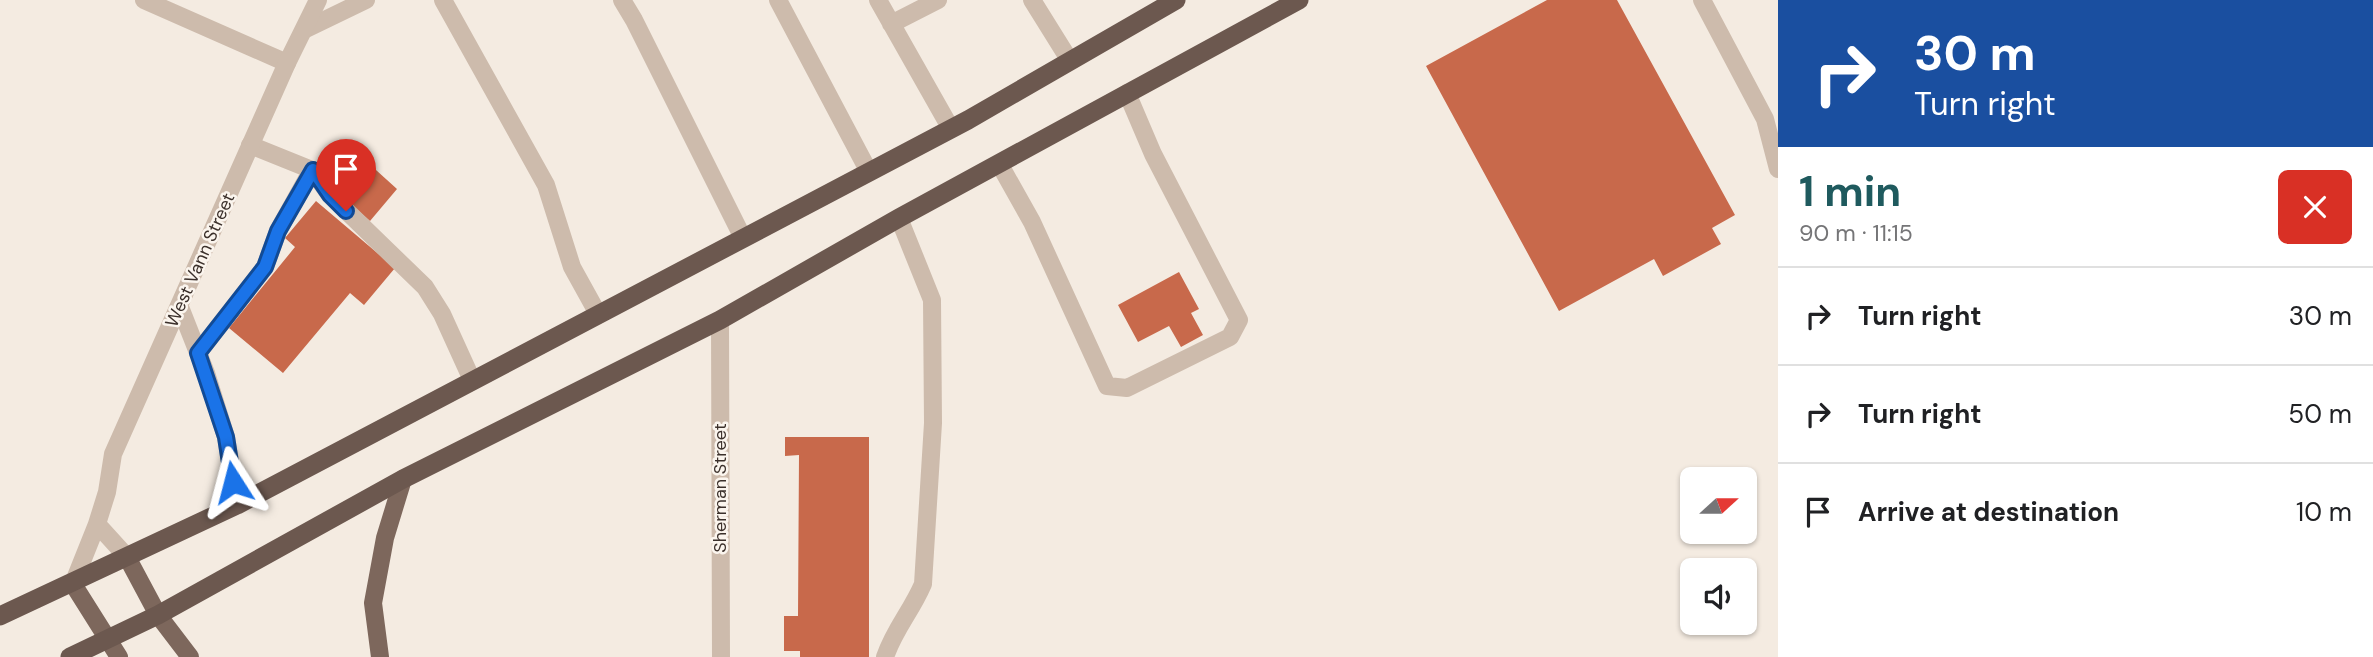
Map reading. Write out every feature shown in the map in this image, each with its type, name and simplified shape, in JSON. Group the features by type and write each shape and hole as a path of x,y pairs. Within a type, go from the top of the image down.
{"highway":[{"path":"0,616 237,505 951,129 1176,0"},
{"path":"70,657 158,615 403,479 720,320 899,218 1299,0"}],"main road":[{"path":"380,657 373,603 385,538 403,479"},
{"path":"127,556 158,615 190,657"},
{"path":"73,584 119,657"}],"street":[{"path":"144,0 287,63"},
{"name":"West Vann Street","path":"73,584 107,492 113,454 287,63 318,0"},
{"path":"306,29 366,0"},
{"path":"443,0 546,185 572,267 598,314"},
{"path":"622,0 743,238"},
{"path":"778,0 869,172"},
{"path":"878,0 951,129"},
{"path":"891,23 938,0"},
{"path":"1032,0 1070,61"},
{"path":"1702,0 1765,119 1778,169"},
{"path":"1000,165 1032,222 1107,386 1127,388 1230,337 1239,320 1153,154 1127,93"},
{"path":"250,145 313,170 330,195 425,286 442,314 472,380"},
{"path":"198,353 265,267 278,231 313,170"},
{"path":"885,657 893,633 913,607 923,584 933,423 932,300 899,218"},
{"path":"180,307 226,437 237,505"},
{"name":"Sherman Street","path":"720,320 720,657"},
{"path":"97,524 127,556"}],"building":[{"path":"1547,0 1617,0 1735,215 1712,228 1721,244 1663,276 1654,259 1559,311 1426,66"},
{"path":"366,161 397,189 370,221 338,193"},
{"path":"316,201 395,268 364,305 350,293 283,373 229,328 295,247 285,238"},
{"path":"1179,272 1199,309 1191,313 1203,335 1181,347 1169,326 1138,342 1118,305"},
{"path":"785,437 869,437 869,657 800,657 800,651 784,651 784,616 798,616 799,455 785,456"}],"route":[{"path":"233,482 226,437 198,353 265,267 278,231 313,170 330,195 346,211"}]}
